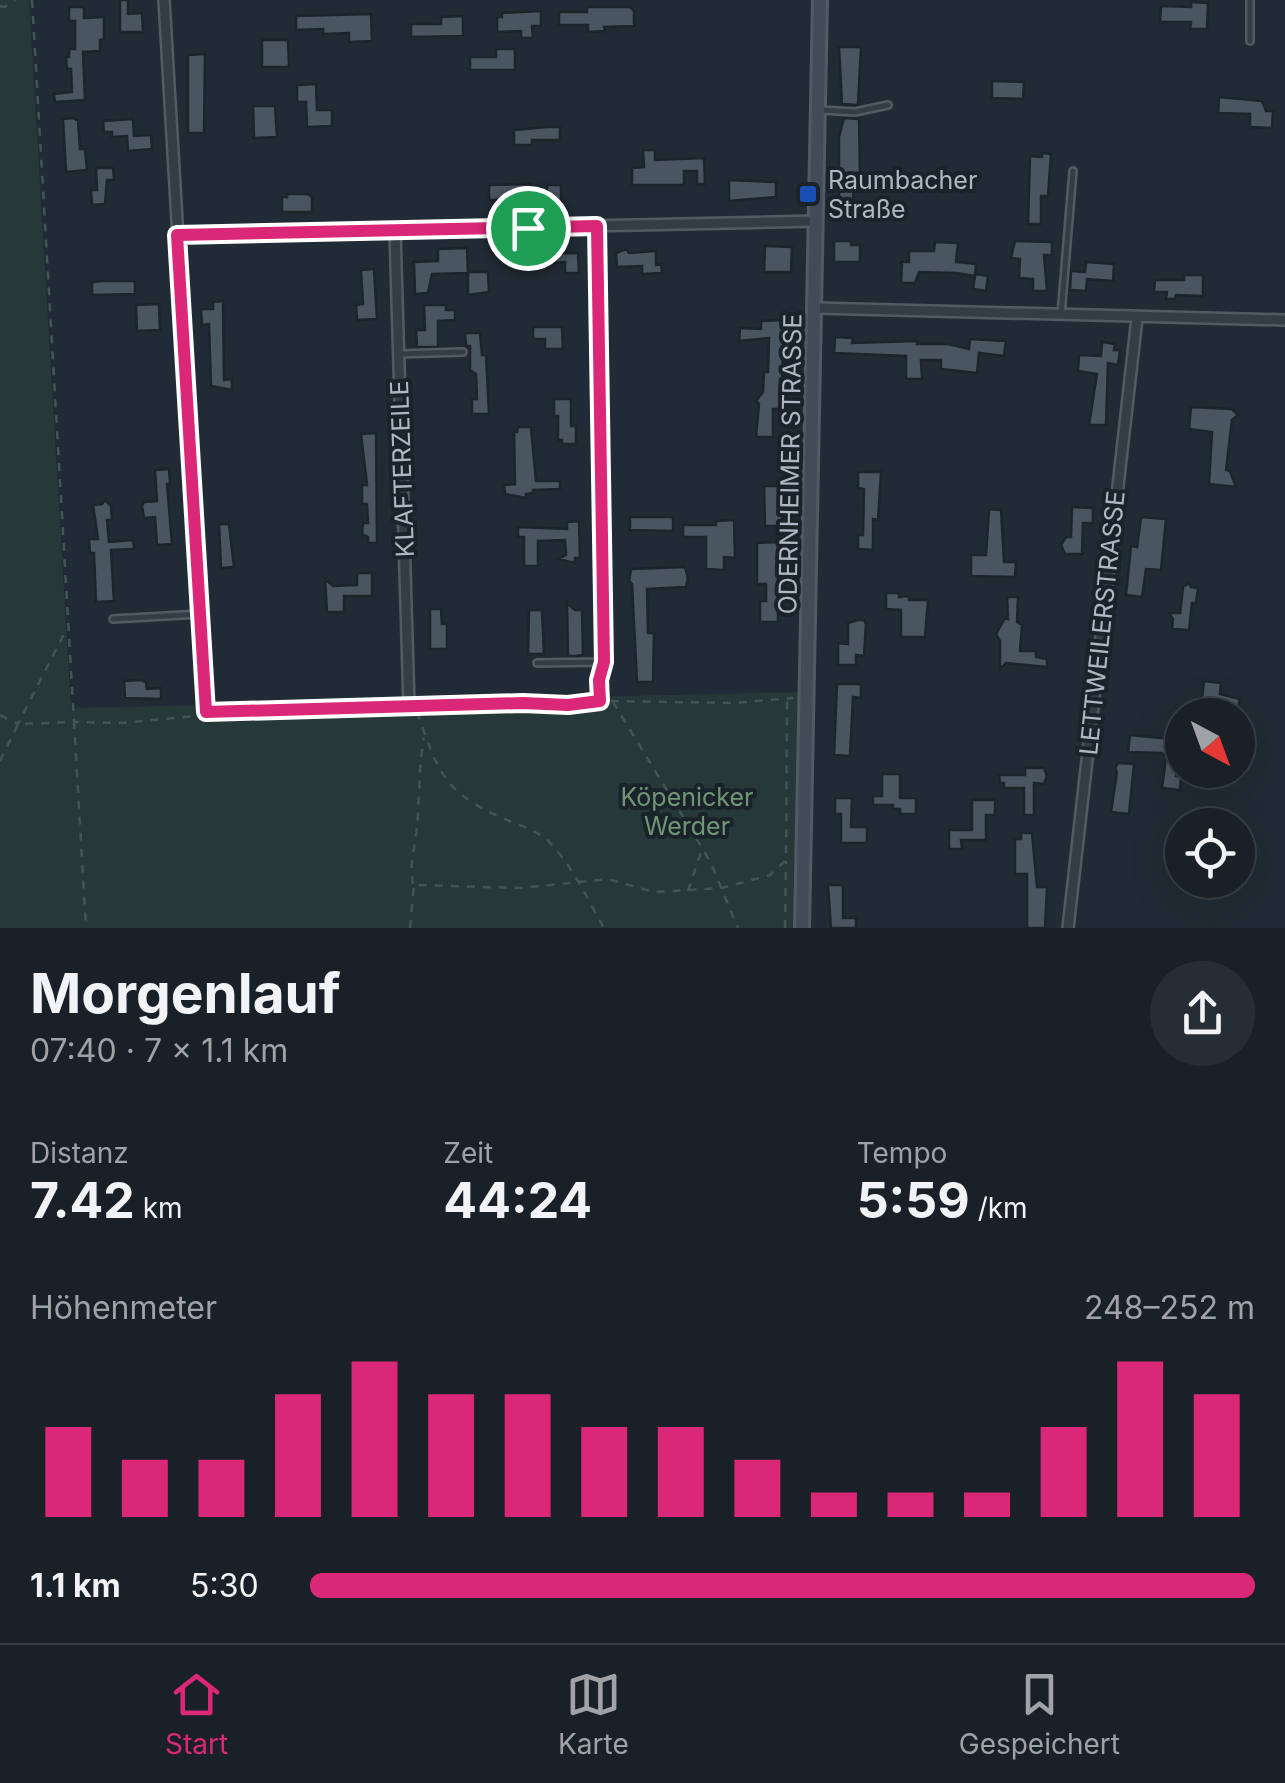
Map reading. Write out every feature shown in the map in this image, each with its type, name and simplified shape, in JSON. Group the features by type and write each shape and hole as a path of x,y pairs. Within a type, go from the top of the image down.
{"street":[{"path":"164,0 206,712"},
{"name":"ODERNHEIMER STRASSE","path":"802,928 820,0"},
{"path":"177,235 816,222"},
{"path":"597,226 604,662 599,680 600,701"},
{"name":"KLAFTERZEILE","path":"395,232 412,706"},
{"path":"816,308 1285,320"},
{"name":"LETTWEILERSTRASSE","path":"1068,928 1137,318"}],"lane":[{"path":"1250,0 1250,41"},
{"path":"818,109 855,112 888,105"},
{"path":"1061,314 1073,171"},
{"path":"399,354 463,352"},
{"path":"113,620 200,614"},
{"path":"536,663 604,662"}],"path":[{"path":"0,6 15,0"},
{"path":"32,0 86,928"},
{"path":"0,761 68,624"},
{"path":"0,715 18,724 168,720 206,712 800,698"},
{"path":"785,928 788,699"},
{"path":"612,701 681,810 738,928"},
{"path":"412,706 441,776 454,790 497,816 538,833 551,844 604,928"},
{"path":"410,928 414,885 410,870 424,734"},
{"path":"688,891 701,850"},
{"path":"414,885 522,888 608,879 654,892 688,891 722,888 770,876 786,860"}],"green space":[{"name":"Köpenicker Werder","path":"0,0 29,0 71,708 807,692 802,928 0,928"}],"building":[{"path":"120,0 128,0 128,14 142,13 143,32 120,32"},
{"path":"1191,2 1208,3 1207,29 1190,29 1191,22 1160,22 1161,6 1191,7"},
{"path":"69,7 84,7 84,18 104,17 104,39 100,40 100,51 83,52 85,100 55,102 54,94 72,92 66,57 69,49 75,49 75,21 69,21"},
{"path":"587,7 630,7 634,11 634,26 588,32 588,25 559,25 559,12 587,12"},
{"path":"541,11 541,26 532,26 533,38 521,38 521,31 497,32 497,17 502,17 502,13"},
{"path":"371,14 372,41 349,42 349,33 323,34 323,29 296,30 296,16"},
{"path":"463,16 463,36 411,37 411,24 441,24 441,17"},
{"path":"262,40 288,40 289,67 262,67"},
{"path":"839,47 861,47 858,105 842,104"},
{"path":"496,49 515,49 515,70 470,70 470,57 496,57"},
{"path":"205,54 204,133 188,133 188,55"},
{"path":"992,81 1024,82 1023,99 992,98"},
{"path":"316,84 317,110 332,110 332,126 307,127 306,102 297,102 297,85"},
{"path":"1219,97 1262,101 1266,111 1273,111 1272,128 1250,127 1250,114 1218,113"},
{"path":"253,106 275,106 277,137 254,138"},
{"path":"844,118 859,119 860,173 854,173 853,203 839,203 839,137"},
{"path":"63,119 78,121 80,149 85,149 87,170 66,172"},
{"path":"133,119 134,136 151,135 152,149 128,151 127,136 112,137 112,132 104,132 103,121"},
{"path":"560,127 560,140 532,140 532,145 514,145 514,130"},
{"path":"643,150 655,150 655,160 704,158 705,184 697,184 697,171 684,171 684,185 632,185 632,168 644,167"},
{"path":"1042,153 1051,154 1048,196 1041,196 1041,224 1028,224 1030,156 1042,157"},
{"path":"96,168 113,168 114,180 107,180 105,204 92,205 91,190 97,190"},
{"path":"729,180 776,182 776,197 729,201"},
{"path":"530,184 530,191 561,185 561,200 547,200 548,205 539,205 539,199 489,200 489,185"},
{"path":"308,194 312,197 312,212 282,212 282,197"},
{"path":"834,241 860,245 860,262 834,262"},
{"path":"1015,241 1052,242 1052,255 1044,255 1047,291 1033,291 1033,279 1019,278 1020,259 1011,258"},
{"path":"935,242 958,243 956,262 976,264 975,274 988,276 986,291 973,289 975,276 956,273 919,272 915,283 901,283 902,262 909,262 909,251 934,251"},
{"path":"765,246 792,247 791,272 764,272"},
{"path":"467,248 468,272 488,272 489,292 468,295 468,273 432,274 428,293 415,294 414,262 438,261 438,249"},
{"path":"512,248 523,248 523,254 578,253 579,273 565,273 565,262 513,266"},
{"path":"626,249 629,253 656,251 656,265 661,264 662,273 642,274 642,266 617,267 616,253"},
{"path":"1086,262 1114,264 1113,281 1087,279 1086,291 1070,290 1071,271 1085,272"},
{"path":"374,269 377,319 357,320 356,305 363,304 361,270"},
{"path":"1184,275 1203,275 1203,296 1176,295 1175,299 1166,299 1167,292 1154,292 1155,280 1184,280"},
{"path":"135,281 135,294 92,295 92,282"},
{"path":"223,301 224,380 232,379 232,390 211,386 209,324 202,325 201,309 213,309 213,302"},
{"path":"159,304 160,330 137,331 136,305"},
{"path":"424,305 446,305 446,310 455,310 455,320 438,321 438,347 417,347 416,330 425,330"},
{"path":"784,320 786,359 780,379 780,409 773,409 773,437 756,437 756,401 763,392 764,372 768,372 769,338 739,341 740,328 761,329 761,321"},
{"path":"533,327 562,327 563,349 545,349 545,339 533,339"},
{"path":"465,333 480,333 482,355 486,355 489,414 472,414 472,399 477,399 476,374 470,370 470,346 466,346"},
{"path":"835,337 853,338 852,343 918,341 917,344 969,349 970,339 1006,341 1004,356 979,353 977,373 941,369 941,360 921,360 922,379 906,379 906,356 834,353"},
{"path":"1102,342 1115,344 1114,350 1120,350 1118,365 1108,363 1106,425 1089,425 1097,374 1078,371 1079,355 1101,356"},
{"path":"554,399 571,399 576,444 562,444 558,440"},
{"path":"1191,407 1232,409 1238,415 1232,420 1226,470 1236,487 1209,484 1212,432 1189,429"},
{"path":"518,427 531,427 536,481 560,481 560,489 533,490 526,498 505,494 504,485 515,484 514,432"},
{"path":"376,433 377,543 368,543 368,537 362,534 363,523 368,523 367,504 362,504 362,485 367,485 361,434"},
{"path":"169,469 172,544 157,545 155,517 144,518 142,506 144,502 157,501 155,470"},
{"path":"858,472 881,472 878,520 873,519 873,550 858,549 858,535 863,535 864,489 858,488"},
{"path":"764,486 782,486 782,526 765,526"},
{"path":"105,500 111,506 112,520 107,520 109,542 133,540 134,549 111,550 114,601 96,602 94,553 90,553 89,539 98,539 93,505"},
{"path":"1072,507 1093,508 1093,523 1083,523 1082,554 1065,554 1061,545 1066,537 1071,537"},
{"path":"989,509 1001,510 1004,562 1016,562 1015,577 971,576 971,555 986,555"},
{"path":"630,517 673,517 673,531 630,530"},
{"path":"1141,517 1166,519 1161,570 1146,569 1142,597 1126,595 1131,546 1137,547"},
{"path":"734,520 735,558 724,557 724,570 706,569 706,537 683,537 683,525 716,525 716,521"},
{"path":"579,521 580,558 575,558 575,563 558,559 566,555 565,540 538,541 538,566 524,566 524,537 518,537 518,527 567,529 567,522"},
{"path":"219,524 229,524 234,567 221,568"},
{"path":"778,542 778,622 760,622 760,601 766,601 766,584 757,584 757,543"},
{"path":"685,567 686,587 647,589 648,633 654,633 653,682 637,682 631,569"},
{"path":"357,573 372,573 372,596 344,596 344,612 327,612 325,579 333,586 357,585"},
{"path":"1189,583 1198,588 1189,630 1172,629 1169,613 1180,613 1183,587"},
{"path":"886,593 909,596 909,600 928,600 925,637 901,637 901,610 886,609"},
{"path":"1007,597 1018,597 1020,651 1036,651 1036,657 1047,659 1047,667 1006,663 1000,669 1000,641 996,634 1008,619"},
{"path":"567,603 582,610 583,654 577,656 568,656"},
{"path":"430,609 441,609 442,624 447,624 447,649 430,649"},
{"path":"529,610 542,610 544,654 528,654"},
{"path":"858,620 866,624 864,656 856,655 856,665 838,665 838,643 848,644 848,623"},
{"path":"124,681 146,682 147,689 161,688 161,699 125,698"},
{"path":"1204,681 1221,683 1220,694 1236,698 1202,698"},
{"path":"837,684 861,684 861,698 853,697 850,756 834,755"},
{"path":"1130,735 1165,738 1165,756 1128,752"},
{"path":"1118,763 1134,764 1129,814 1111,812"},
{"path":"1025,768 1044,768 1047,776 1044,784 1034,783 1034,815 1024,815 1024,788 1004,788 1004,783 1000,783 999,775 1025,775"},
{"path":"882,774 900,774 900,798 916,798 916,814 900,814 900,809 893,809 893,805 873,805 873,796 882,796"},
{"path":"835,798 852,798 851,827 867,827 867,843 841,843 841,814 835,814"},
{"path":"972,800 995,800 995,815 986,815 986,840 961,840 962,849 949,849 949,830 972,830"},
{"path":"1021,833 1032,833 1037,887 1047,887 1045,928 1027,928 1027,874 1015,874 1015,839 1021,839"},
{"path":"828,885 843,885 843,918 856,918 856,928 831,928"}],"place":[{"name":"Raumbacher Straße","path":"808,194"}],"route":[{"path":"597,226 604,662 599,680 600,701 568,705 206,712 177,235 528,228 597,226"}]}
